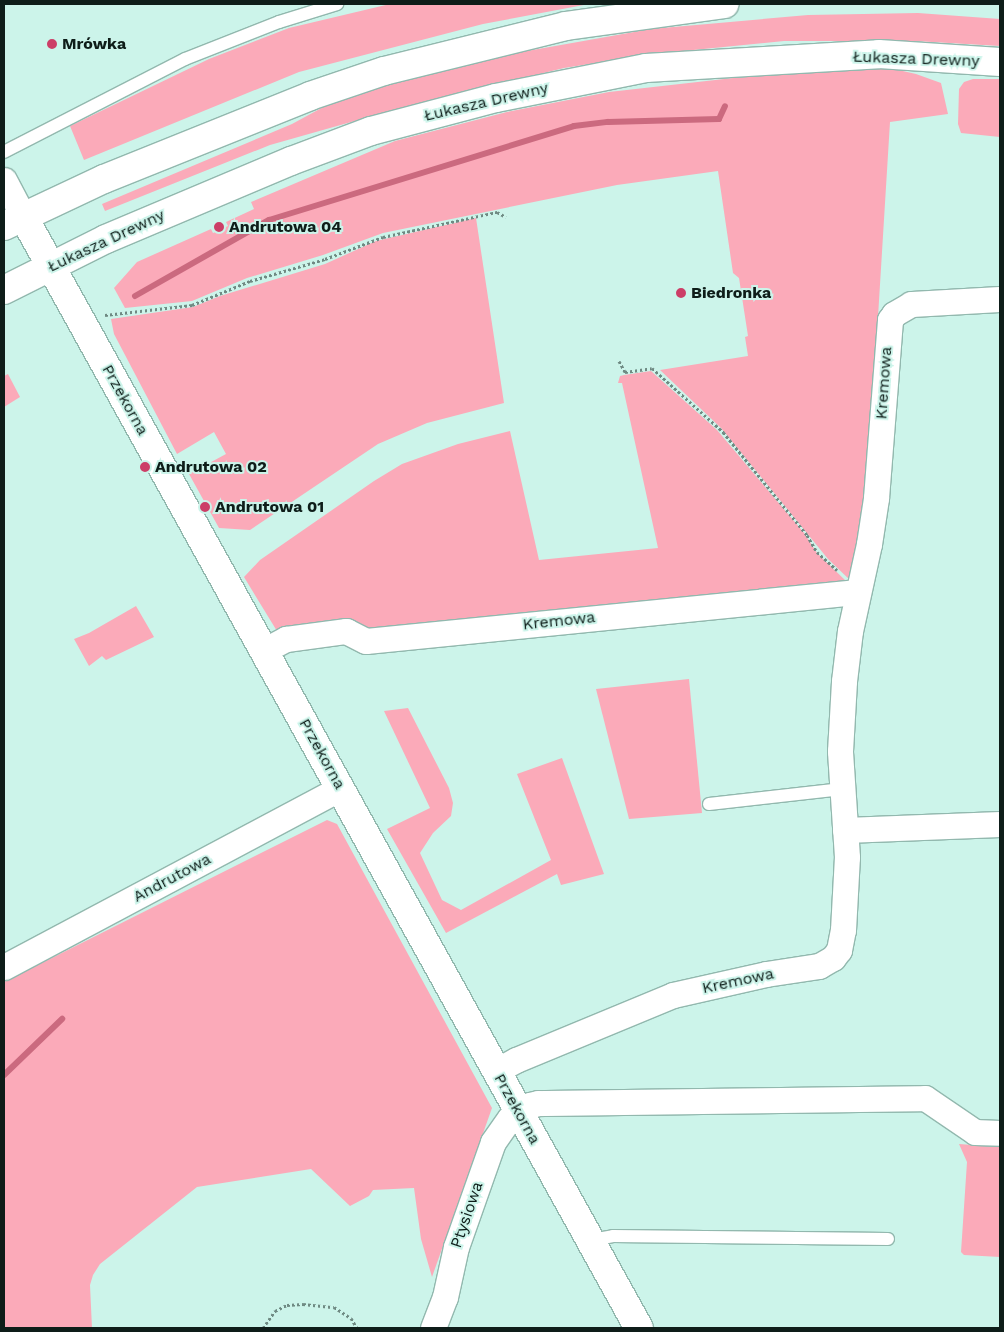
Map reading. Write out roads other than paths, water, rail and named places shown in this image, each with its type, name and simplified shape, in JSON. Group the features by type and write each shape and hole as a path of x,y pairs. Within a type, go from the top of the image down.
{"main road":[{"path":"13,222 85,187 310,96 384,71 566,26 724,4"},
{"name":"Łukasza Drewny","path":"4,290 106,239 291,161 371,131 496,98 646,68 879,54 1000,62"},
{"name":"Przekorna","path":"13,222 51,266 639,1328"}],"street":[{"name":"Przekorna","path":"4,180 13,222"},
{"name":"Kremowa","path":"496,1071 516,1060 673,995 825,963 833,958 842,940 847,857 840,750 844,681 855,592 869,544 876,498 890,320 894,314 911,304 1000,300"},
{"name":"Kremowa","path":"264,650 286,639 346,631 366,641 855,592"},
{"name":"Andrutowa","path":"4,967 340,788"},
{"path":"845,830 1000,824"},
{"path":"518,1111 538,1103 925,1098 976,1132 1000,1133"},
{"name":"Ptysiowa","path":"433,1328 445,1297 456,1247 493,1142 503,1126 518,1111"}],"lane":[{"path":"4,152 185,59 279,22 337,4"},
{"path":"709,804 842,789"},
{"path":"592,1245 603,1238 613,1236 888,1240"}],"waterway":[{"path":"135,296 269,220 574,126 608,122 719,119 725,106"},
{"path":"4,1075 62,1019"}],"place":[{"name":"Mrówka","path":"52,44"},
{"name":"Andrutowa 04","path":"219,227"},
{"name":"Biedronka","path":"681,293"},
{"name":"Andrutowa 02","path":"145,467"},
{"name":"Andrutowa 01","path":"205,507"}]}
